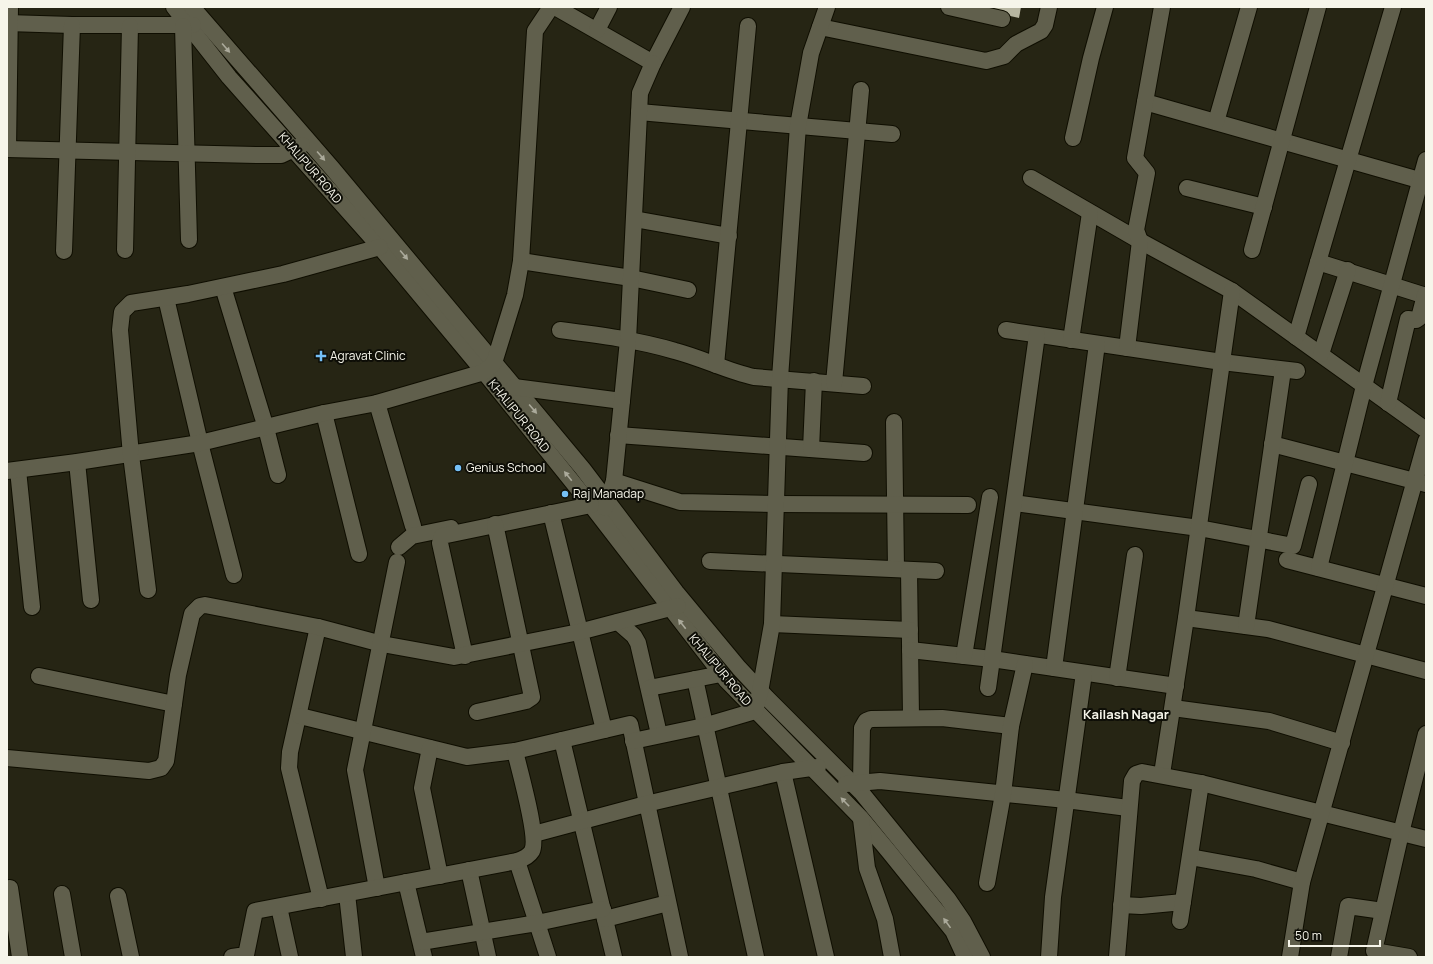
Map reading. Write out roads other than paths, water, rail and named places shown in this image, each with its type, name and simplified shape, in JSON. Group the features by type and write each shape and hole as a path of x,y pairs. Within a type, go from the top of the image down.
{"street":[{"path":"10,7 8,23 8,149 274,155 281,154 309,142"},
{"name":"KHALIPUR ROAD","path":"174,7 309,142 489,368 588,502 721,674 755,711 861,818 953,931 965,957"},
{"name":"KHALIPUR ROAD","path":"192,7 193,25 229,77 489,368 514,387 608,500 686,604 760,692 835,765 856,782 948,899 963,921 982,957"},
{"path":"32,607 12,470 77,462 200,443 324,413 377,403 489,368 515,295 521,261 535,31 551,7"},
{"path":"555,7 653,63"},
{"path":"597,30 609,7"},
{"path":"601,518 614,481 628,340 640,93 653,63 682,7"},
{"path":"633,741 659,734 704,726 755,711 760,692 772,624 780,378 798,126 811,53 827,7"},
{"path":"949,7 1002,19"},
{"path":"820,27 986,61 1004,56 1016,44 1041,31 1045,25 1049,7"},
{"path":"1073,138 1091,58 1105,7"},
{"path":"1127,348 1140,241 1136,230 1147,174 1135,158 1162,7"},
{"path":"1216,122 1249,7"},
{"path":"1252,250 1318,7"},
{"path":"1296,337 1394,7"},
{"path":"8,23 130,26 193,25 186,154 189,240"},
{"path":"64,251 72,25"},
{"path":"125,250 130,26"},
{"path":"716,365 748,26"},
{"path":"834,383 856,131 861,90"},
{"path":"1145,102 1423,181"},
{"path":"639,112 892,134"},
{"path":"1319,568 1364,386 1392,284 1423,181 1426,160"},
{"path":"1031,178 1140,241 1232,291 1426,430"},
{"path":"1187,188 1264,207"},
{"path":"1071,340 1090,212"},
{"path":"634,219 728,236"},
{"path":"148,590 131,454 120,319 122,312 131,303 166,298 283,274 380,247"},
{"path":"521,261 631,278 688,290"},
{"path":"1318,262 1425,295 1419,318 1416,320 1408,319 1388,402"},
{"path":"1321,354 1348,270"},
{"path":"223,287 266,428 278,475"},
{"path":"1162,774 1186,618 1232,291"},
{"path":"166,298 200,443 234,575"},
{"path":"560,330 628,340 676,351 739,374 754,377 863,386"},
{"path":"1006,330 1290,371 1272,444 1246,626"},
{"path":"988,688 1037,335"},
{"path":"1054,668 1076,512 1097,344"},
{"path":"811,449 814,381"},
{"path":"514,387 622,401"},
{"path":"377,403 413,526"},
{"path":"324,413 359,554"},
{"path":"894,422 895,504 910,630 911,717"},
{"path":"618,434 864,453"},
{"path":"1290,957 1302,882 1386,585 1420,483 1426,441"},
{"path":"1272,444 1420,483"},
{"path":"77,462 91,600"},
{"path":"614,481 680,502 968,505"},
{"path":"1014,503 1199,528 1293,546 1309,484"},
{"path":"964,656 990,497"},
{"path":"465,656 441,539 442,536 446,533 551,513 588,502"},
{"path":"377,888 355,770 382,644 398,554 412,536 588,502"},
{"path":"551,513 604,730"},
{"path":"477,712 526,701 531,699 532,694 495,524"},
{"path":"1117,678 1135,555"},
{"path":"1287,560 1426,596"},
{"path":"710,561 936,571"},
{"path":"7,758 149,771 161,768 166,761 178,675 192,614 200,606 212,606 318,627 382,644 445,656 465,656 579,632 686,604"},
{"path":"1186,618 1268,629 1367,654 1426,671"},
{"path":"618,622 634,636 638,643 659,734"},
{"path":"772,624 910,630"},
{"path":"318,627 300,716 290,752 289,768 321,899"},
{"path":"910,650 992,659 1176,686"},
{"path":"987,883 1003,794 1011,726 1025,664"},
{"path":"1049,957 1053,897 1084,673"},
{"path":"649,688 721,674"},
{"path":"39,676 174,704"},
{"path":"695,679 717,787 756,957"},
{"path":"1172,708 1269,721 1342,743"},
{"path":"300,716 467,757 515,751 630,724 680,957"},
{"path":"856,782 861,735 864,724 871,719 911,717 942,718 1011,726"},
{"path":"1400,956 1374,951 1401,833 1426,734"},
{"path":"562,740 614,957"},
{"path":"430,748 422,788 440,876"},
{"path":"232,957 246,955 255,911 517,861 525,858 532,850 534,834 515,751"},
{"path":"534,834 582,820 717,787 783,772 835,765"},
{"path":"783,772 826,957"},
{"path":"1116,957 1128,808 1132,781 1136,774 1142,772 1162,774 1426,839"},
{"path":"831,788 856,782 880,781 1066,800 1128,808"},
{"path":"1180,921 1201,783"},
{"path":"861,818 867,868 885,919 892,957"},
{"path":"1190,857 1256,869 1302,882"},
{"path":"517,861 548,957"},
{"path":"469,870 488,957"},
{"path":"406,882 423,949 482,932 668,903"},
{"path":"10,888 15,952"},
{"path":"62,894 73,957"},
{"path":"347,894 354,957"},
{"path":"118,896 131,957"},
{"path":"1121,905 1141,906 1183,902"},
{"path":"1338,957 1348,906 1382,918"},
{"path":"279,907 290,957"}],"place":[{"name":"Agravat Clinic","path":"321,356"},
{"name":"Genius School","path":"458,468"},
{"name":"Raj Manadap","path":"565,494"}],"district":[{"name":"Kailash Nagar","path":"1126,714"}]}
